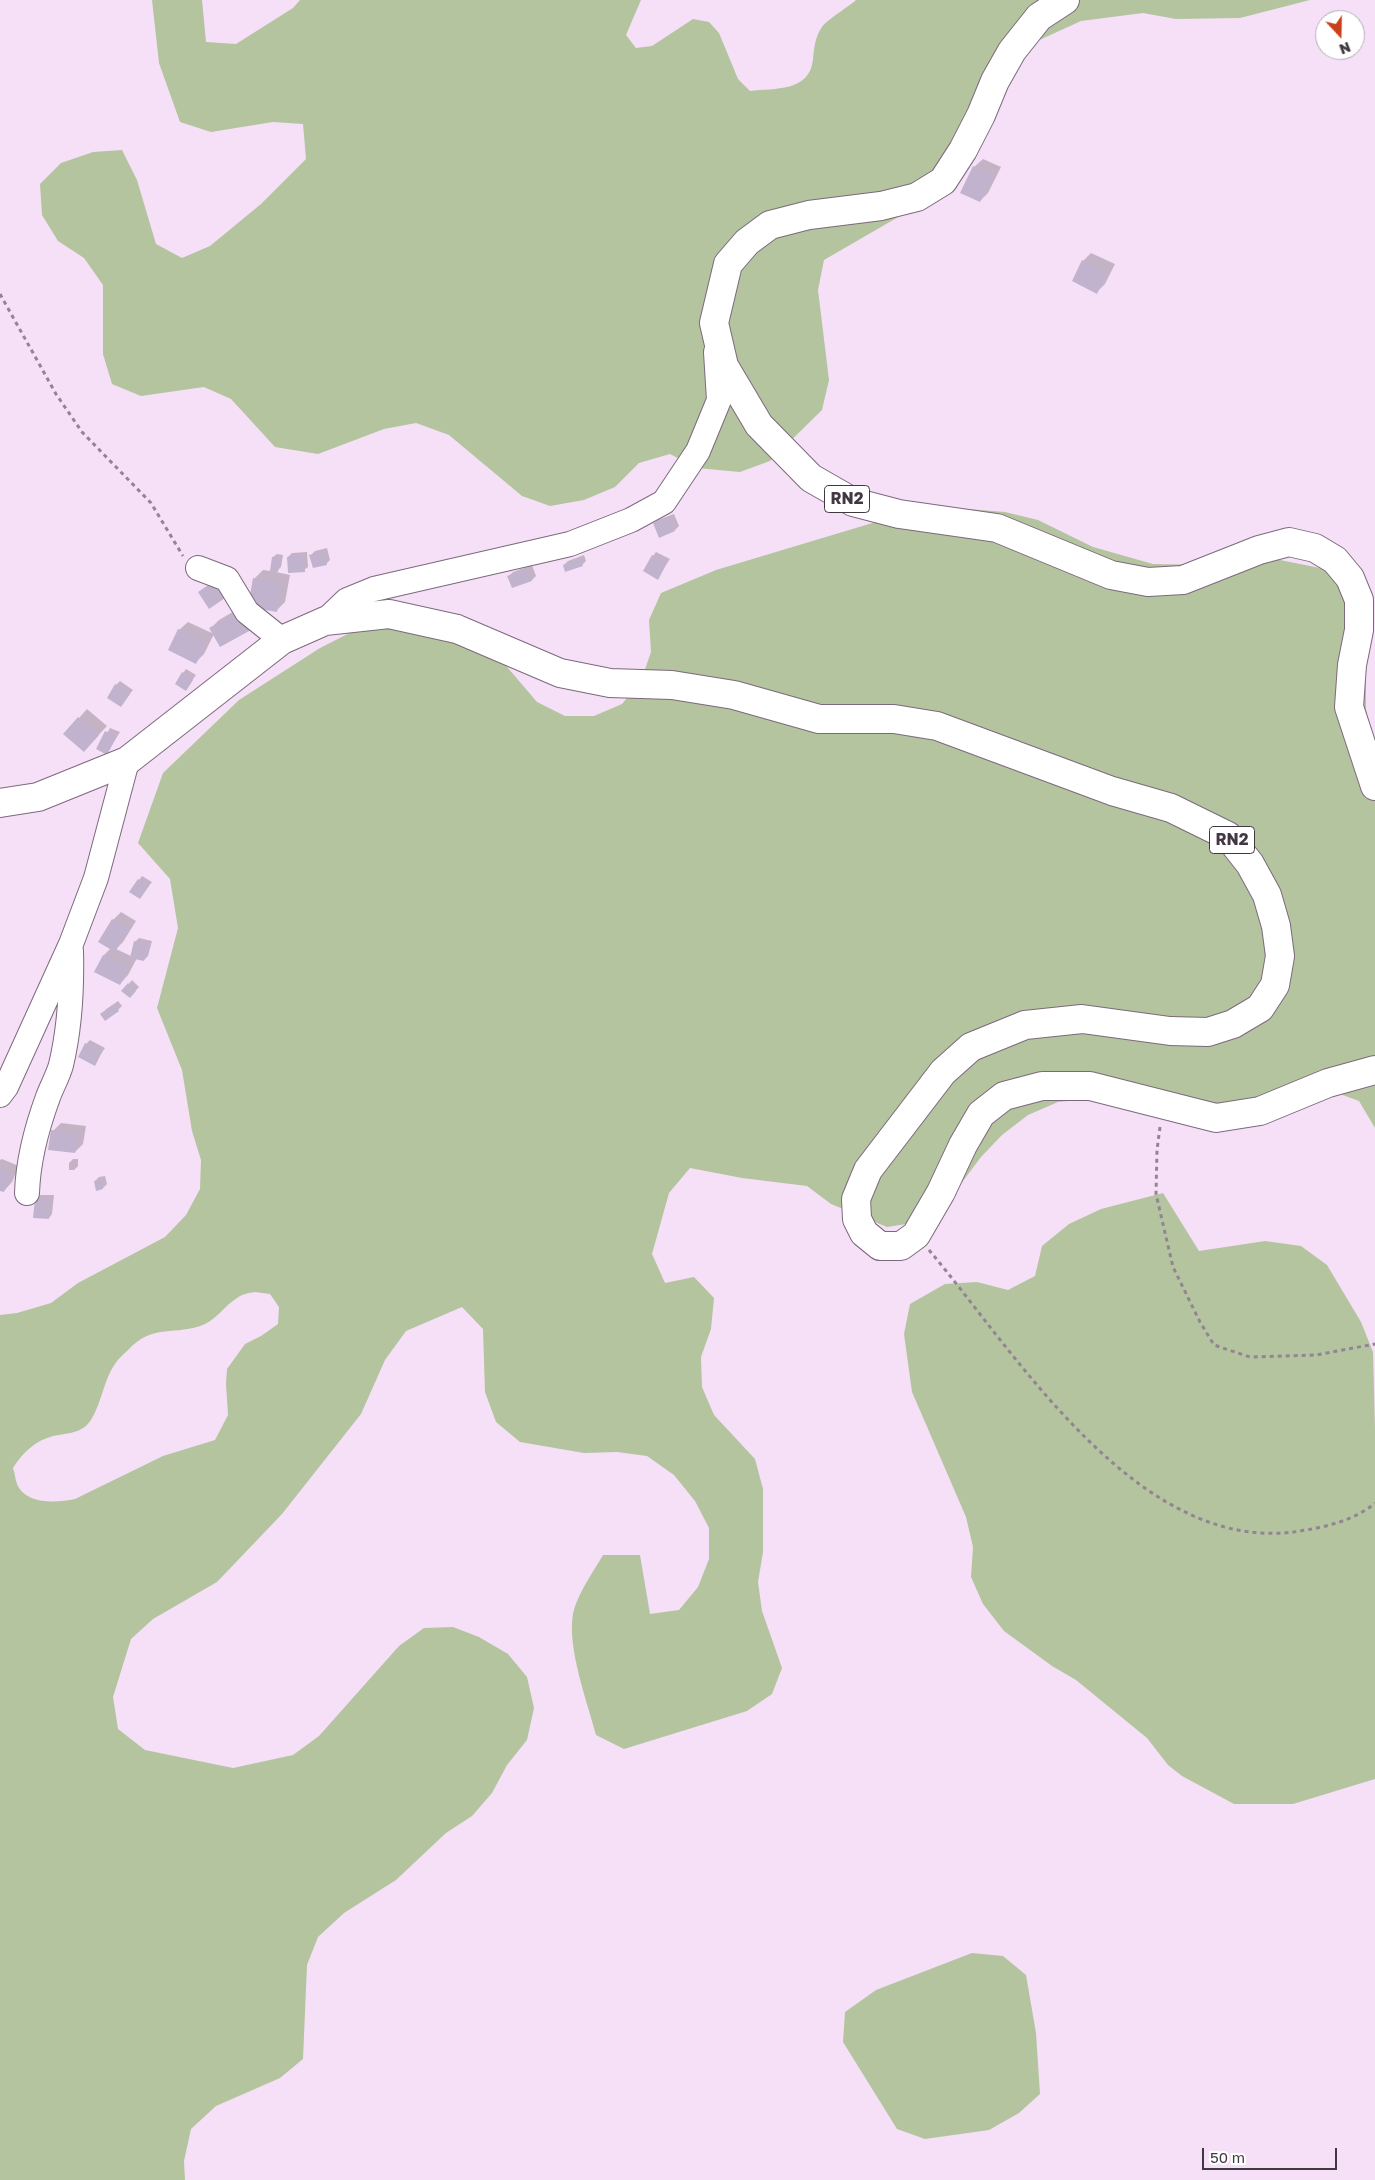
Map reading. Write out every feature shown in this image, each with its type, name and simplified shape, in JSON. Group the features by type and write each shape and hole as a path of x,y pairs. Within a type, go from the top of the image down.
{"highway":[{"name":"RN2","path":"1065,0 1038,17 1012,51 995,81 981,115 963,150 943,181 917,197 881,206 809,214 770,225 747,242 728,264 714,323 724,366 759,425 811,478 852,502 900,514 997,528 1110,575 1148,582 1183,580 1259,550 1289,542 1315,548 1334,560 1350,578 1359,600 1359,630 1352,665 1349,707 1375,786"},
{"name":"RN2","path":"0,803 38,797 127,761 282,640 325,621 389,614 456,629 560,673 610,683 672,686 734,695 819,719 894,719 937,726 1112,791 1171,808 1228,836 1250,864 1267,895 1276,926 1280,956 1275,985 1260,1008 1233,1024 1208,1032 1170,1031 1082,1019 1026,1025 971,1047 943,1072 901,1125 868,1170 856,1198 857,1219 860,1226 864,1233 880,1246 901,1246 916,1235"},
{"path":"916,1235 941,1192 963,1145 981,1114 1004,1096 1042,1086 1090,1086 1216,1118 1260,1111 1328,1083 1375,1070"}],"street":[{"path":"325,621 347,600 374,589 570,544 630,520 664,502 698,451 719,400 714,323"},
{"path":"198,568 226,579 247,612 282,640"},
{"path":"0,1095 10,1079 70,944 96,878 127,761"},
{"path":"27,1193 28,1173 36,1137 48,1097 61,1066 72,999 70,944"}],"path":[{"path":"0,294 56,394 82,432 151,503 184,559 198,568"},
{"path":"1163,1105 1157,1150 1156,1194 1173,1267 1200,1322 1214,1345 1250,1356 1316,1355 1375,1344"},
{"path":"916,1235 1037,1386 1092,1444 1147,1490 1195,1518 1236,1531 1286,1534 1332,1525 1368,1509 1375,1502"}],"green space":[{"path":"152,0 202,0 206,42 236,44 293,8 300,0 641,0 626,35 636,48 652,46 693,19 709,22 719,33 738,79 750,91 789,86 805,78 810,70 816,39 822,27 856,0 1310,0 1240,18 1176,19 1143,13 1081,21 1013,52 912,209 824,260 818,290 829,380 822,410 770,461 740,472 697,468 670,454 639,463 615,487 584,500 550,506 522,496 449,435 416,423 384,429 318,454 275,447 231,399 204,387 141,396 112,384 103,354 103,285 84,258 58,241 42,215 40,184 61,163 93,152 122,150 137,180 156,244 182,258 210,246 261,204 306,159 303,124 273,122 211,132 180,122 159,63"},
{"path":"943,507 1005,512 1038,520 1093,547 1153,564 1212,565 1275,559 1325,569 1346,590 1366,648 1366,709 1375,747 1375,1128 1359,1101 1329,1090 1203,1121 1107,1105 1088,1099 1058,1102 1028,1115 1002,1135 981,1157 945,1205 919,1222 887,1227 831,1204 807,1186 742,1178 690,1168 669,1193 652,1254 665,1283 694,1277 714,1298 711,1329 701,1357 702,1387 714,1415 755,1459 763,1489 763,1552 758,1582 762,1611 782,1668 772,1694 747,1711 624,1749 596,1735 575,1658 572,1628 575,1607 603,1555 640,1555 650,1614 679,1610 698,1587 709,1559 709,1528 695,1501 674,1475 647,1456 617,1452 584,1453 520,1442 496,1422 485,1392 483,1329 462,1307 406,1331 385,1360 361,1414 282,1514 217,1582 153,1619 131,1639 113,1697 118,1729 145,1750 233,1768 293,1755 319,1736 399,1646 424,1628 453,1627 479,1637 508,1654 527,1677 534,1708 527,1740 507,1765 492,1793 472,1816 446,1833 396,1880 344,1913 318,1937 307,1965 303,2059 280,2078 216,2106 191,2129 184,2161 185,2180 0,2180 0,1315 17,1313 51,1303 78,1283 165,1237 186,1215 200,1189 201,1160 192,1131 182,1070 157,1008 178,928 170,879 138,843 163,773 239,700 320,648 389,613 478,633 537,702 565,716 594,716 622,704 641,681 651,652 649,620 661,593 716,570 909,512","holes":["255,1292 270,1294 279,1307 278,1324 245,1344 227,1369 228,1415 215,1440 163,1456 75,1499 43,1501 27,1496 21,1491 13,1468 21,1457 41,1441 53,1436 75,1432 86,1426 95,1413 107,1379 116,1362 138,1341 156,1333 184,1330 205,1324 232,1301 243,1295"]},
{"path":"1163,1193 1199,1251 1265,1241 1301,1246 1327,1265 1361,1322 1373,1352 1375,1428 1375,1779 1293,1804 1234,1804 1182,1776 1168,1765 1147,1738 1076,1680 1052,1666 1004,1631 983,1604 971,1577 973,1547 966,1517 912,1392 904,1334 910,1304 945,1284 977,1282 1008,1290 1035,1276 1042,1246 1069,1224 1101,1209"},
{"path":"972,1953 1003,1956 1026,1975 1036,2033 1040,2094 1019,2113 989,2130 925,2139 897,2129 843,2042 845,2012 876,1990"}],"building":[{"path":"973,166 994,176 980,202 960,193"},
{"path":"1082,260 1107,273 1097,294 1072,281"},
{"path":"670,517 675,531 659,538 653,523"},
{"path":"324,552 327,565 313,568 309,555"},
{"path":"304,555 305,572 288,573 287,557"},
{"path":"652,555 667,563 658,580 643,571"},
{"path":"272,557 280,558 278,572 270,571"},
{"path":"580,558 583,566 565,572 563,565"},
{"path":"528,568 532,581 512,588 507,576"},
{"path":"253,578 282,583 277,612 248,607"},
{"path":"214,581 225,598 209,609 198,592"},
{"path":"240,611 251,630 220,647 209,628"},
{"path":"178,629 206,643 196,664 168,650"},
{"path":"182,672 193,680 186,691 175,684"},
{"path":"115,684 130,694 121,707 107,698"},
{"path":"78,717 99,735 84,752 63,734"},
{"path":"105,731 117,736 107,755 96,749"},
{"path":"138,879 149,886 140,899 129,892"},
{"path":"112,919 129,929 115,952 98,942"},
{"path":"134,941 149,945 144,961 130,958"},
{"path":"103,955 129,968 120,985 94,972"},
{"path":"128,983 136,991 130,998 121,991"},
{"path":"114,1004 119,1011 105,1021 100,1014"},
{"path":"85,1043 102,1052 95,1066 78,1057"},
{"path":"51,1130 78,1134 75,1153 48,1150"},
{"path":"0,1170 11,1174 4,1192 0,1191"},
{"path":"101,1179 103,1189 96,1191 94,1181"},
{"path":"35,1198 50,1199 49,1219 33,1218"}]}
